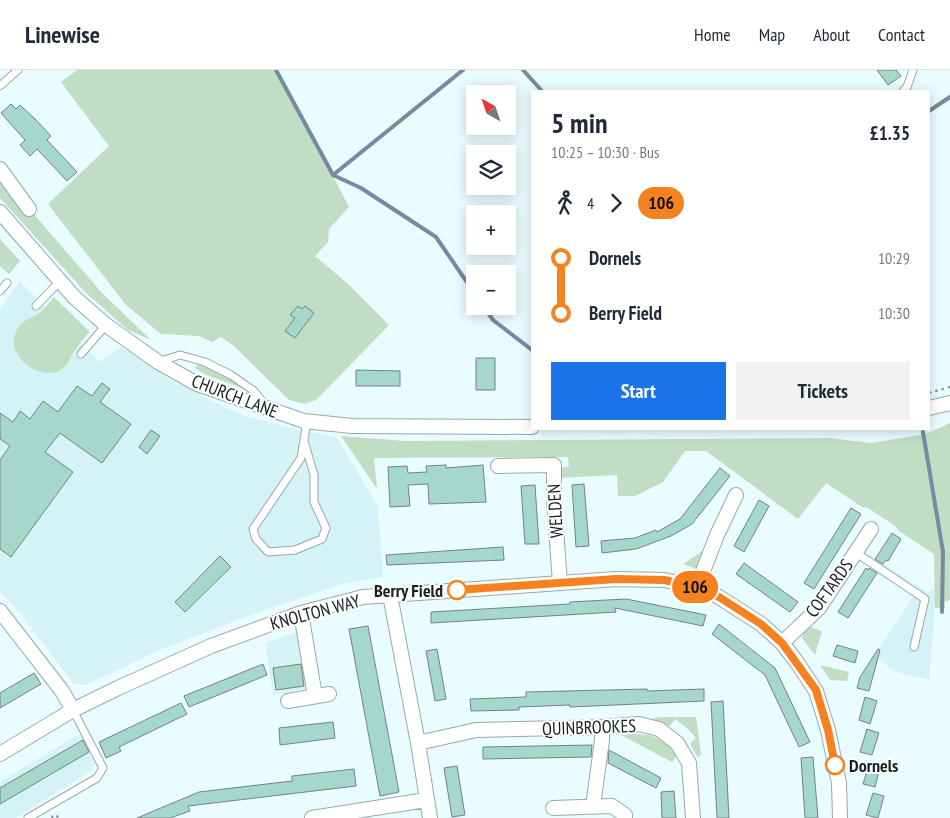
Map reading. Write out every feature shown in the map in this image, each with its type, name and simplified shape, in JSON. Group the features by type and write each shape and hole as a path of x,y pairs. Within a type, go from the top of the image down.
{"street":[{"path":"0,169 29,209"},
{"name":"CHURCH LANE","path":"0,212 74,297 106,324 158,362 197,384 307,421 352,426 531,427"},
{"path":"930,408 950,403"},
{"name":"WELDEN","path":"498,466 554,465 554,501 560,583"},
{"path":"698,587 717,535 736,495"},
{"name":"COFTARDS","path":"782,643 819,608 871,529"},
{"name":"KNOLTON WAY","path":"0,754 73,710 118,688 211,646 301,613 363,598 390,595 616,579 654,580 698,587 719,597 761,624 782,643 816,690 828,730 839,783 840,818"},
{"path":"390,595 430,818"},
{"path":"0,611 62,691 73,710"},
{"path":"288,701 322,695 301,613"},
{"name":"QUINBROOKES","path":"418,743 476,730 602,727 639,724 660,729 677,743 689,763 693,818"},
{"path":"593,806 602,727"},
{"path":"312,818 426,800"},
{"path":"553,808 612,806 625,815 625,818"}],"lane":[{"path":"0,86 18,70"},
{"path":"904,90 907,87 913,70"},
{"path":"36,306 60,281"},
{"path":"0,291 6,283"},
{"path":"80,354 106,324"},
{"path":"158,362 180,356 205,362 231,375 254,391 268,409"},
{"path":"304,441 314,476 314,502 326,528 322,539 313,543 295,550 268,552 256,538 253,529 301,458 307,421"},
{"path":"855,552 925,599 914,647"},
{"path":"28,818 97,778 103,768 73,710"}],"path":[{"path":"930,393 950,387"},
{"path":"52,818 53,815 62,818"}],"shaded area":[{"path":"20,281 99,362 121,347 171,380 224,407 246,416 291,428 337,437 378,507 382,577 342,584 237,620 155,652 87,685 74,684 15,607 0,592 0,309"},
{"path":"866,553 927,592 935,589 929,680 893,671 875,655 916,592 863,558"},
{"path":"297,632 302,660 311,688 273,695 265,643"},
{"path":"76,736 81,737 94,763 91,771 16,818 0,818 0,782"}],"green space":[{"path":"77,70 278,70 349,207 329,229 328,242 315,256 347,283 389,325 316,400 305,404 289,400 234,346 221,337 212,342 199,336 161,334 126,305 48,204 109,146 61,82"},
{"path":"0,175 102,293 151,340 128,330 86,293 0,198"},
{"path":"0,220 49,276 49,280 0,225"},
{"path":"0,239 20,261 9,274 0,266"},
{"path":"54,297 90,332 83,339 63,369 49,373 40,372 31,368 17,354 14,345 15,336 21,324 40,312"},
{"path":"199,363 215,369 252,392 204,374 195,368"},
{"path":"950,423 950,600 944,602 945,608 935,608 934,554 899,531 894,525 868,508 862,507 826,483 798,519 706,451 685,451 663,482 635,496 618,496 617,475 557,478 561,468 569,466 568,457 374,458 377,489 341,436 405,441 830,438 871,443 926,434"},
{"path":"704,550 697,569 683,564"},
{"path":"810,627 822,631 815,655 802,638 803,634"},
{"path":"820,665 849,672 847,681 830,680"},
{"path":"659,717 696,717 701,754 698,758 690,744 696,738 688,729 675,719 670,726 652,719"},
{"path":"619,734 651,736 664,742 679,753 672,762"}],"building":[{"path":"877,70 896,70 901,76 888,85"},
{"path":"11,104 16,109 20,105 51,136 47,140 77,172 67,181 37,149 30,156 20,145 25,140 1,113"},
{"path":"298,306 302,309 305,306 314,313 295,338 285,331 295,318 290,315"},
{"path":"476,358 495,358 495,390 476,390"},
{"path":"356,370 400,371 400,386 356,386"},
{"path":"102,383 110,389 100,402 131,424 102,463 60,433 45,452 73,472 11,557 0,549 0,460 10,446 0,439 0,413 13,422 20,411 30,419 43,401 58,412 77,386 92,396"},
{"path":"151,430 160,436 147,454 139,447"},
{"path":"446,465 446,468 483,465 486,502 429,504 428,484 408,485 410,506 390,507 388,467 407,466 408,473 427,472 426,466"},
{"path":"720,468 730,476 692,524 671,536 636,549 602,553 601,541 635,538 656,530 657,532 680,519"},
{"path":"584,484 589,546 576,547 572,485"},
{"path":"535,485 539,544 525,544 521,486"},
{"path":"759,500 769,506 744,552 734,546"},
{"path":"851,508 861,514 814,589 804,583"},
{"path":"892,533 901,539 888,561 886,560 883,564 875,559"},
{"path":"503,547 504,560 387,565 386,555"},
{"path":"220,556 231,567 185,612 175,602"},
{"path":"744,563 798,602 790,612 736,574"},
{"path":"866,568 877,573 848,618 838,612"},
{"path":"626,599 706,615 703,626 615,608 616,612 431,623 431,612"},
{"path":"719,624 775,668 810,742 799,747 765,675 712,634"},
{"path":"368,626 399,792 380,796 349,629"},
{"path":"837,645 858,651 855,663 833,656"},
{"path":"437,649 446,699 435,701 426,651"},
{"path":"878,649 880,650 869,691 857,688 860,677"},
{"path":"263,664 267,675 189,707 184,696"},
{"path":"301,664 304,686 276,690 273,668"},
{"path":"34,673 41,684 0,708 0,693"},
{"path":"647,689 647,691 704,689 704,701 570,707 570,705 519,707 519,710 471,711 470,699 526,697 526,692"},
{"path":"865,697 877,701 870,724 859,720"},
{"path":"723,701 729,818 717,818 711,702"},
{"path":"181,703 187,714 119,747 121,751 106,758 99,742"},
{"path":"333,722 335,738 280,745 279,728"},
{"path":"867,729 879,733 872,755 860,752"},
{"path":"83,740 89,752 0,804 0,788"},
{"path":"592,745 591,757 483,759 483,747"},
{"path":"609,750 661,778 656,788 608,763"},
{"path":"813,757 818,818 805,818 801,758"},
{"path":"870,761 881,764 875,787 863,784"},
{"path":"457,766 465,815 452,817 444,768"},
{"path":"354,769 356,786 188,806 190,811 170,818 137,818 199,792 292,781 292,776"},
{"path":"674,791 676,818 662,818 661,792"},
{"path":"873,793 884,796 878,818 866,815"}],"waterway":[{"path":"276,70 333,175"},
{"path":"333,175 463,70"},
{"path":"523,70 541,90"},
{"path":"930,110 950,97"},
{"path":"333,175 361,188 436,237 466,281"},
{"path":"489,315 493,320 531,349"},
{"path":"923,432 943,552 942,612"}],"bus line":[{"name":"106","path":"457,590 616,579 664,580 698,587 719,597 761,624 782,643 796,661 816,690 828,730 835,765"}],"place":[{"name":"Berry Field","path":"457,590"},
{"name":"Dornels","path":"835,765"}]}
